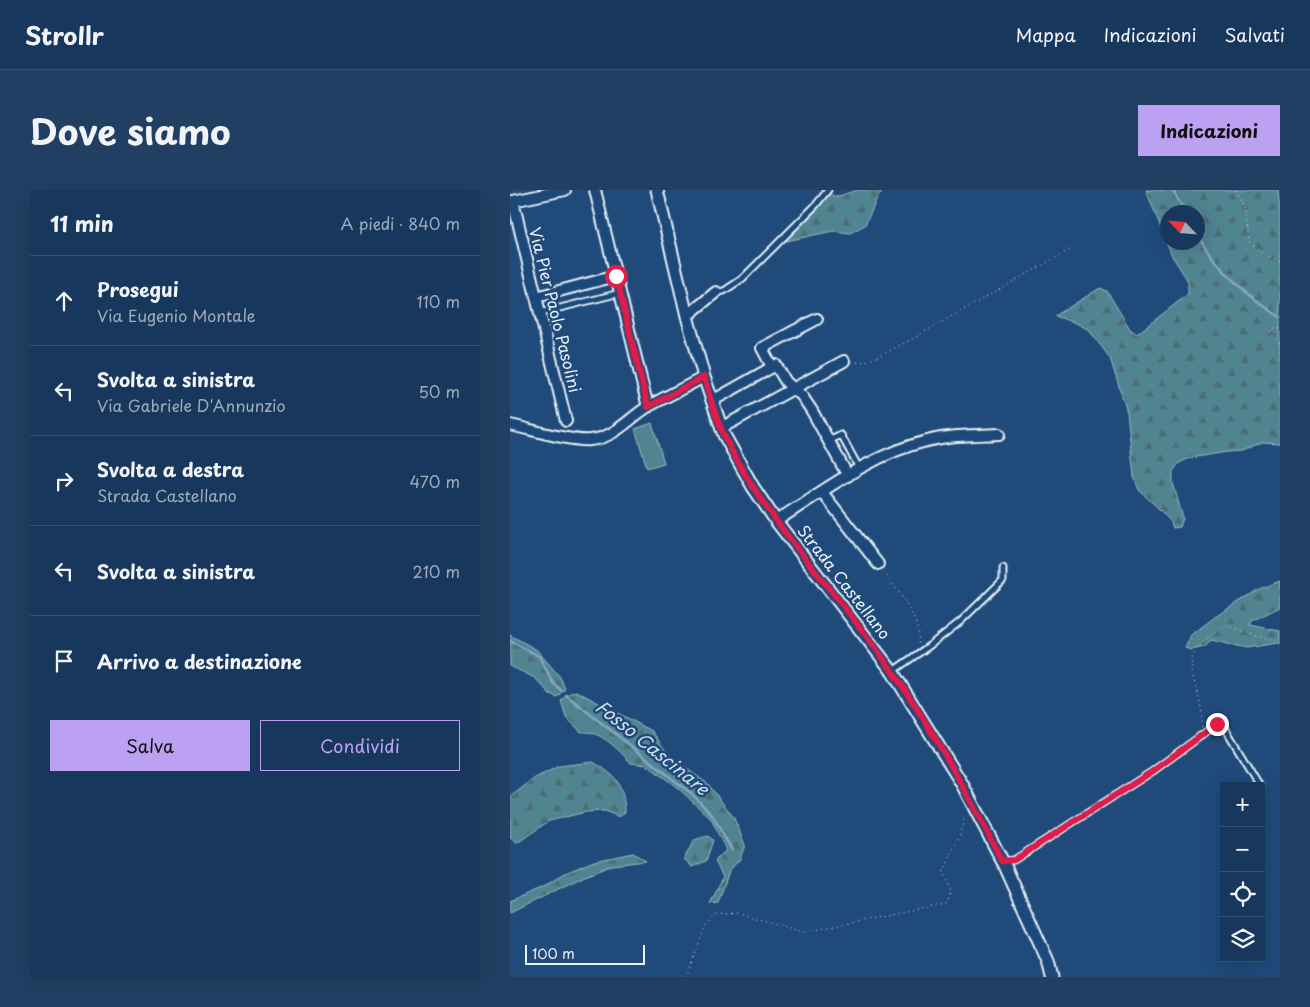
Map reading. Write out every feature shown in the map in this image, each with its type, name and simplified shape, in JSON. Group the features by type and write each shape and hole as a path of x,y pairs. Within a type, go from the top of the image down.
{"street":[{"name":"Via Pier Paolo Pasolini","path":"565,190 513,201 566,421"},
{"path":"595,190 648,407"},
{"name":"Strada Castellano","path":"657,190 687,316 704,377 721,428 734,454 776,521 892,671 962,784 1002,861 1048,961 1052,977"},
{"path":"536,296 616,276"},
{"path":"687,316 716,292"},
{"path":"772,367 762,348 817,319"},
{"path":"721,428 844,361"},
{"path":"712,401 776,365 786,382 807,403 848,476"},
{"path":"510,425 588,441 602,438 616,432 648,407 704,377"},
{"path":"776,521 884,456 927,441 951,437 999,434"},
{"path":"822,492 878,564"}],"lane":[{"path":"716,292 724,291 742,279 815,206 828,190"},
{"path":"540,313 620,293"},
{"path":"829,442 841,435 860,469"},
{"path":"892,671 961,621 1003,580 1003,568"},
{"path":"1002,861 1014,860 1153,771 1217,724 1224,726 1258,782"}],"path":[{"path":"1236,190 1245,206 1250,242 1262,253 1280,262"},
{"path":"844,361 858,362 875,358 1071,249"},
{"path":"1280,329 1273,328 1271,333 1280,344"},
{"path":"878,564 915,619 919,644 915,656"},
{"path":"1199,737 1202,726 1202,713 1190,665 1195,652 1205,639 1227,625 1252,635 1280,641"},
{"path":"686,977 706,925 716,915 738,914 804,932 946,904 950,898 951,891 943,873 959,836 964,819"}],"green space":[{"path":"857,190 883,190 865,225 850,233 833,231 782,242 830,194 836,197"},
{"path":"1146,190 1278,190 1280,213 1280,443 1262,442 1242,451 1190,458 1179,463 1173,471 1173,483 1183,518 1180,527 1173,528 1171,522 1139,490 1134,477 1127,412 1110,358 1089,330 1055,316 1100,288 1107,291 1130,329 1137,334 1188,294 1188,281 1170,250 1205,250 1205,205 1160,205 1160,226"},
{"path":"652,423 664,463 647,468 635,429"},
{"path":"1280,581 1280,607 1252,621 1250,625 1280,631 1280,644 1246,648 1211,640 1205,647 1191,650 1185,648 1191,635 1215,617 1259,589"},
{"path":"510,635 537,650 560,677 565,689 557,697 550,694 535,678 510,666"},
{"path":"576,691 652,731 670,757 708,784 734,818 745,845 740,859 729,871 718,903 710,904 723,877 715,861 726,850 711,819 678,788 647,765 631,763 609,742 595,734 581,732 566,717 561,701 566,695"},
{"path":"593,762 617,781 623,794 625,812 619,817 605,811 586,812 549,821 517,843 510,838 510,797 535,778 559,766"},
{"path":"708,836 713,840 706,861 692,867 684,859 694,840"},
{"path":"633,853 646,861 612,865 510,913 510,901 545,886 565,873 594,861"}],"waterway":[{"path":"1173,190 1181,205"},
{"path":"1205,247 1234,281 1280,317"},
{"name":"Fosso Cascinare","path":"510,641 539,656 553,683 562,691"},
{"name":"Fosso Cascinare","path":"566,695 692,794 712,815 732,850"}],"route":[{"path":"616,276 648,407 704,377 724,435 753,487 776,521 892,671 962,784 1002,861 1014,860 1153,771 1217,724"}]}
